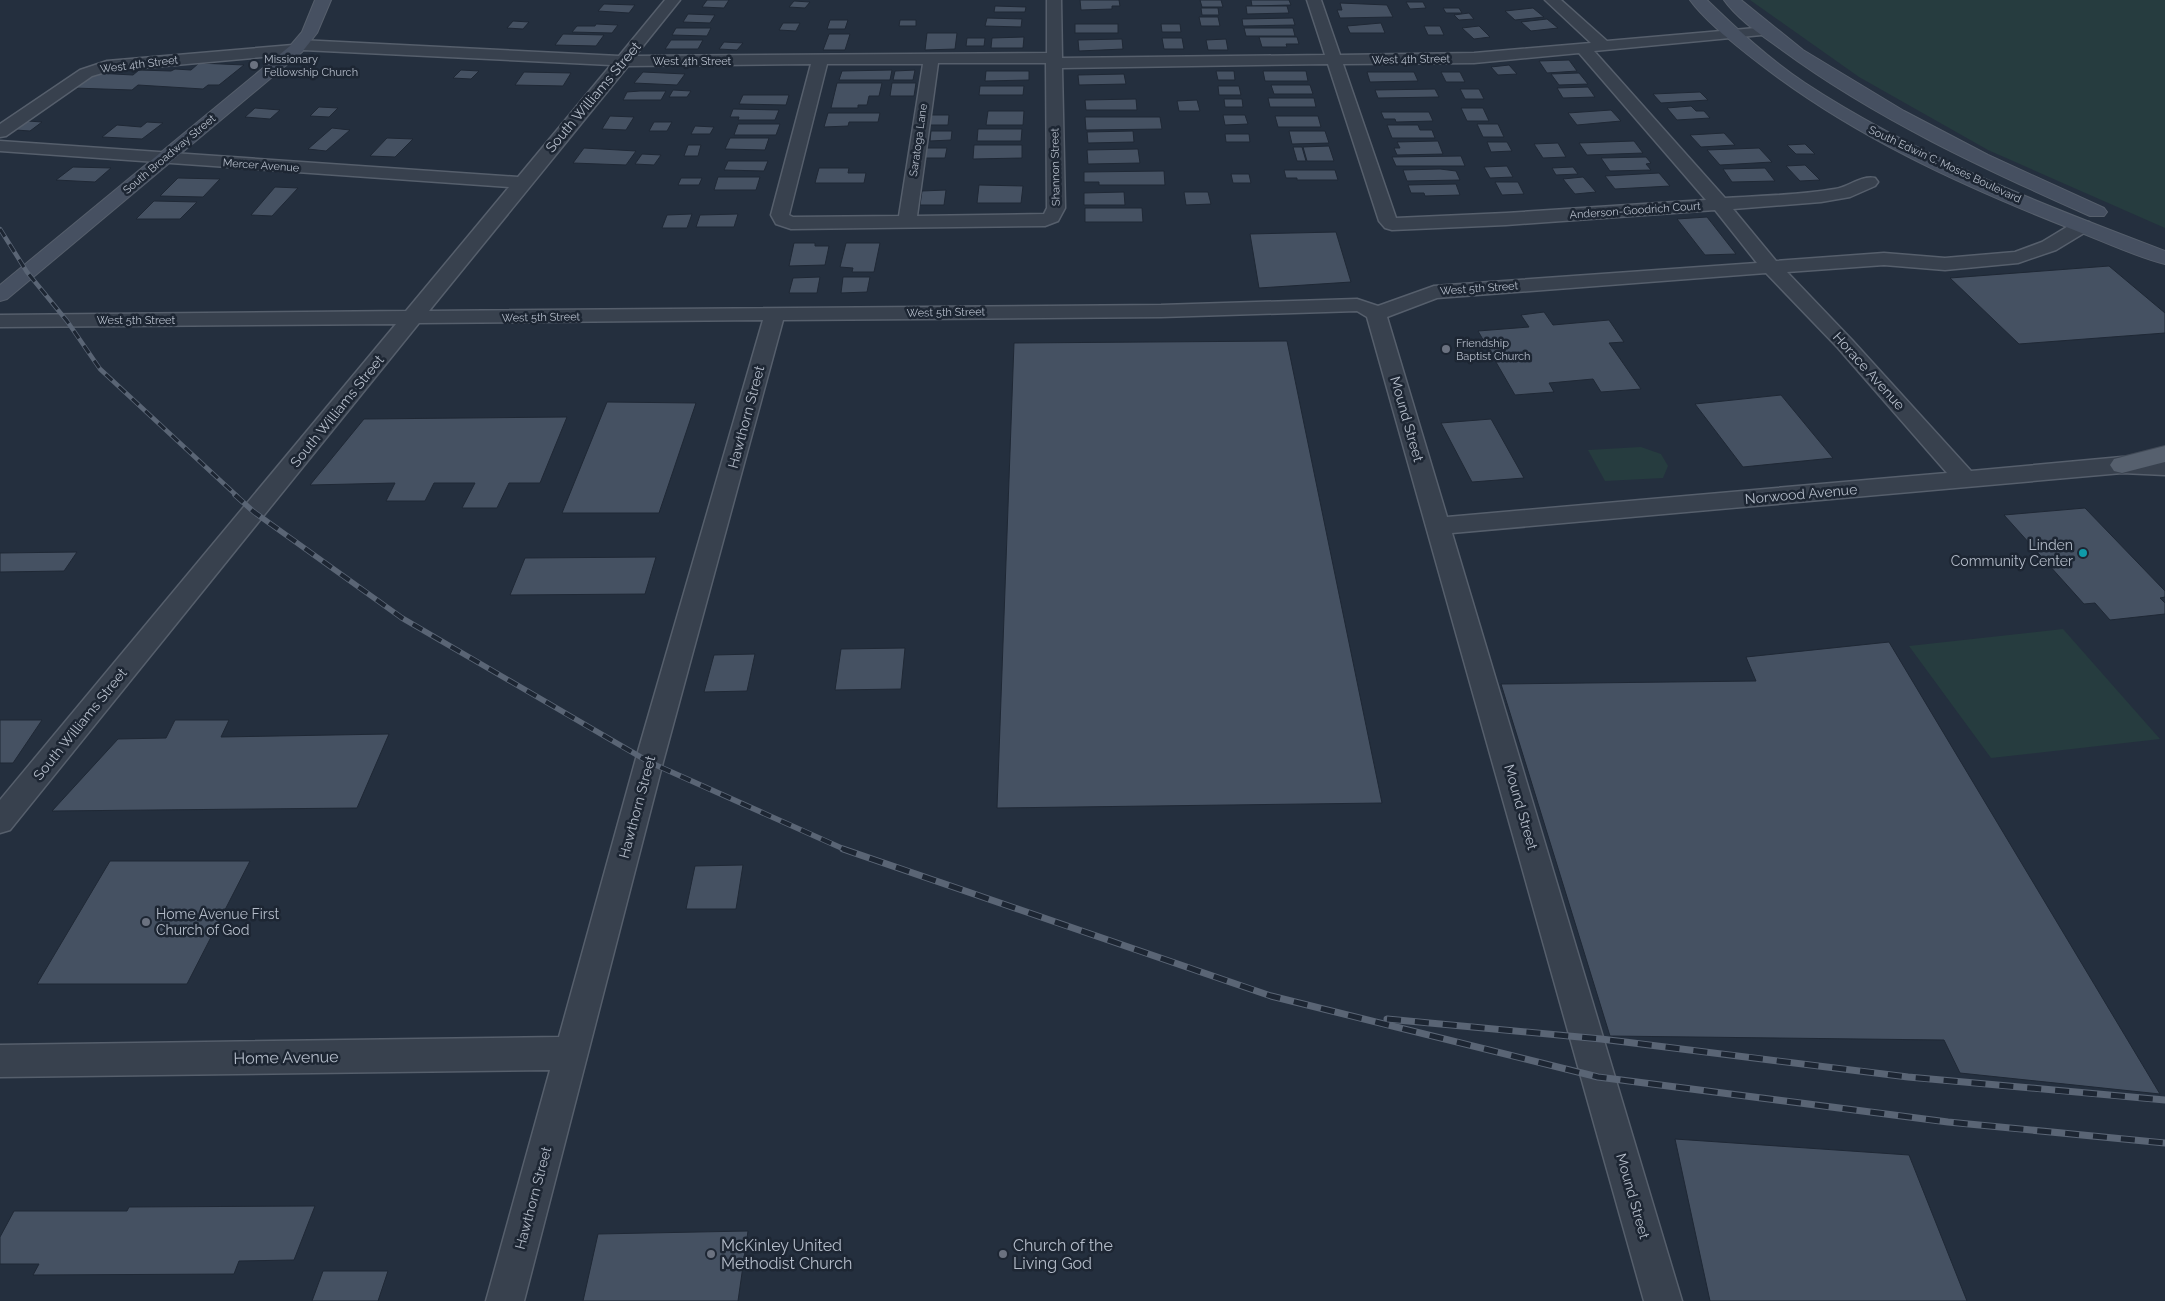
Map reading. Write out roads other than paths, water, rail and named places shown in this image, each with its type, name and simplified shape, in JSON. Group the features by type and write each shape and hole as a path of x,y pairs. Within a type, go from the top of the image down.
{"main road":[{"name":"South Broadway Street","path":"0,295 298,47 309,33 323,0"},
{"name":"South Edwin C. Moses Boulevard","path":"1698,0 1732,35 1773,68 1861,124 1974,180 2082,226 2165,258"},
{"name":"South Edwin C. Moses Boulevard","path":"1732,0 1767,31 1810,63 1910,122 2006,171 2113,219"},
{"path":"2145,232 2165,240"},
{"path":"2122,465 2165,454"},
{"path":"2122,465 2165,474"}],"street":[{"name":"South Williams Street","path":"0,821 521,183 673,0"},
{"name":"Shannon Street","path":"907,222 1033,221 1045,220 1056,213 1054,0"},
{"path":"1314,0 1334,60"},
{"path":"1552,0 1605,46"},
{"name":"West 4th Street","path":"0,132 86,73 100,68 117,64 298,47 623,61 931,59 1334,60 1474,58 1767,31"},
{"path":"1584,49 1719,204"},
{"name":"Saratoga Lane","path":"907,222 931,59"},
{"path":"820,60 780,215 783,220 791,223 907,222"},
{"name":"Anderson-Goodrich Court","path":"1334,60 1388,221 1398,226 1821,197 1844,192 1869,182"},
{"name":"Mercer Avenue","path":"0,146 521,183"},
{"name":"Horace Avenue","path":"1719,204 1770,266 1845,344 1964,478"},
{"name":"West 5th Street","path":"0,321 1161,311 1357,305 1366,307 1376,314 1434,292 1884,259 1945,264 2018,257 2049,246 2082,226"},
{"name":"Hawthorn Street","path":"505,1301 649,762 775,314"},
{"name":"Mound Street","path":"1376,314 1519,799 1663,1301"},
{"name":"Norwood Avenue","path":"1437,526 2122,465 2165,467"},
{"name":"Home Avenue","path":"0,1061 571,1053"}],"railway":[{"path":"0,229 27,272 67,321 100,369 237,496"},
{"path":"235,495 254,512 402,618 649,762 846,850"},
{"path":"843,849 1271,996 1598,1077 1948,1122 2165,1143"},
{"path":"1387,1019 1601,1039 1908,1077 2165,1100"}],"place":[{"name":"Missionary Fellowship Church","path":"254,65"},
{"name":"Friendship Baptist Church","path":"1446,349"},
{"name":"Linden Community Center","path":"2083,553"},
{"name":"Home Avenue First Church of God","path":"146,922"},
{"name":"McKinley United Methodist Church","path":"711,1254"},
{"name":"Church of the Living God","path":"1003,1254"}]}
